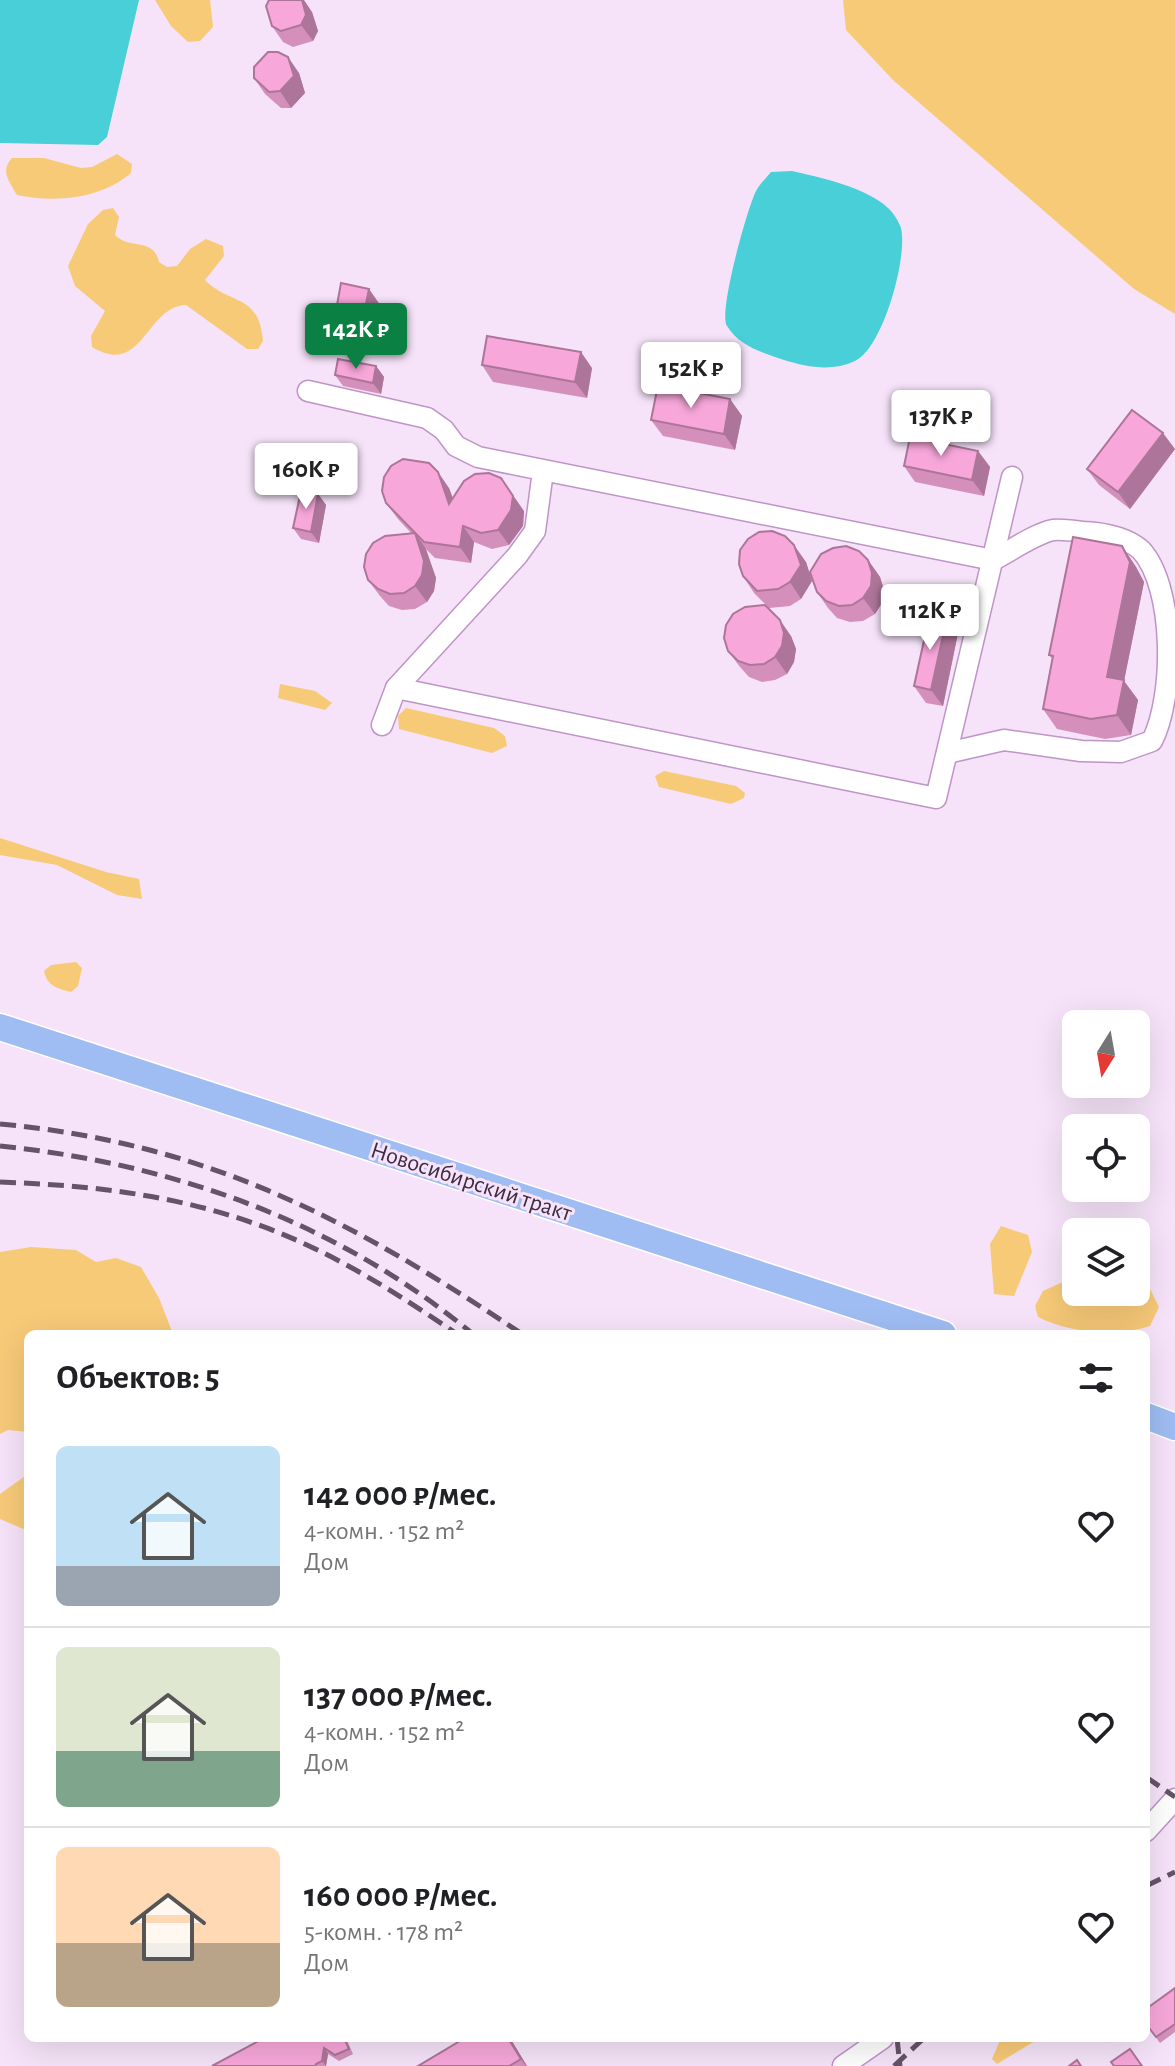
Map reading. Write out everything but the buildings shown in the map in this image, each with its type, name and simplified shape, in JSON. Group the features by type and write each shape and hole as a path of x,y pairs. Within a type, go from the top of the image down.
{"main road":[{"name":"Новосибирский тракт","path":"0,1027 931,1330"},
{"path":"1150,1404 1175,1413"},
{"path":"1150,1418 1175,1427"}],"street":[{"path":"308,391 427,418 444,430 456,446 478,457 993,560 1052,530 1117,537 1141,550 1156,568 1168,597 1171,646 1164,716 1152,741 1121,752 1081,751 1004,740 947,753"},
{"path":"382,725 396,688 517,556 535,531 543,471"},
{"path":"396,688 936,798 1012,477"},
{"path":"1150,1827 1175,1799"},
{"path":"843,2066 877,2042"}],"shaded area":[{"path":"155,0 210,0 213,27 200,41 188,42 171,26"},
{"path":"843,0 1175,0 1175,314 1134,289 893,80 846,30"},
{"path":"117,154 132,164 131,173 106,189 77,197 46,199 17,195 6,172 12,158 44,158 81,168 92,167"},
{"path":"113,208 119,217 115,235 152,249 159,262 167,267 177,266 190,249 206,239 223,246 224,256 205,280 250,307 256,315 263,341 258,349 247,349 186,305 173,308 162,316 134,348 123,354 109,354 92,347 91,336 105,311 75,286 68,266 88,224 103,210"},
{"path":"280,684 315,691 332,703 325,710 278,698"},
{"path":"406,708 494,728 505,736 507,746 492,753 399,729 398,716"},
{"path":"664,771 736,786 745,793 744,798 731,804 659,787 655,776"},
{"path":"0,838 106,872 139,879 142,899 117,895 57,865 0,855"},
{"path":"76,962 82,968 78,986 71,992 50,983 44,971 51,965"},
{"path":"1001,1226 1028,1235 1032,1252 1014,1296 994,1294 990,1244"},
{"path":"31,1247 76,1250 96,1262 116,1258 141,1267 159,1298 171,1330 24,1330 24,1432 8,1430 0,1434 0,1252"},
{"path":"1062,1282 1062,1306 1150,1306 1150,1289 1159,1307 1150,1326 1130,1330 1078,1330 1038,1317 1035,1306 1043,1291"},
{"path":"24,1477 24,1529 0,1519 0,1494"},
{"path":"999,2042 1033,2042 997,2064 992,2059"}],"water":[{"path":"0,0 139,0 107,137 98,145 0,143"},
{"path":"792,171 843,184 868,195 890,210 901,228 901,259 884,321 865,353 846,364 820,367 784,360 745,344 727,326 726,302 730,282 740,238 756,191 771,172"}],"railway":[{"path":"0,1124 75,1134 145,1149 275,1193 337,1222 398,1256 516,1330"},
{"path":"0,1146 129,1167 251,1205 310,1230 366,1260 468,1330"},
{"path":"0,1182 160,1198 253,1223 307,1245 359,1272 451,1330"},
{"path":"1150,1780 1175,1797"},
{"path":"1150,1884 1175,1872"},
{"path":"897,2042 900,2066"},
{"path":"894,2066 920,2042"}]}
